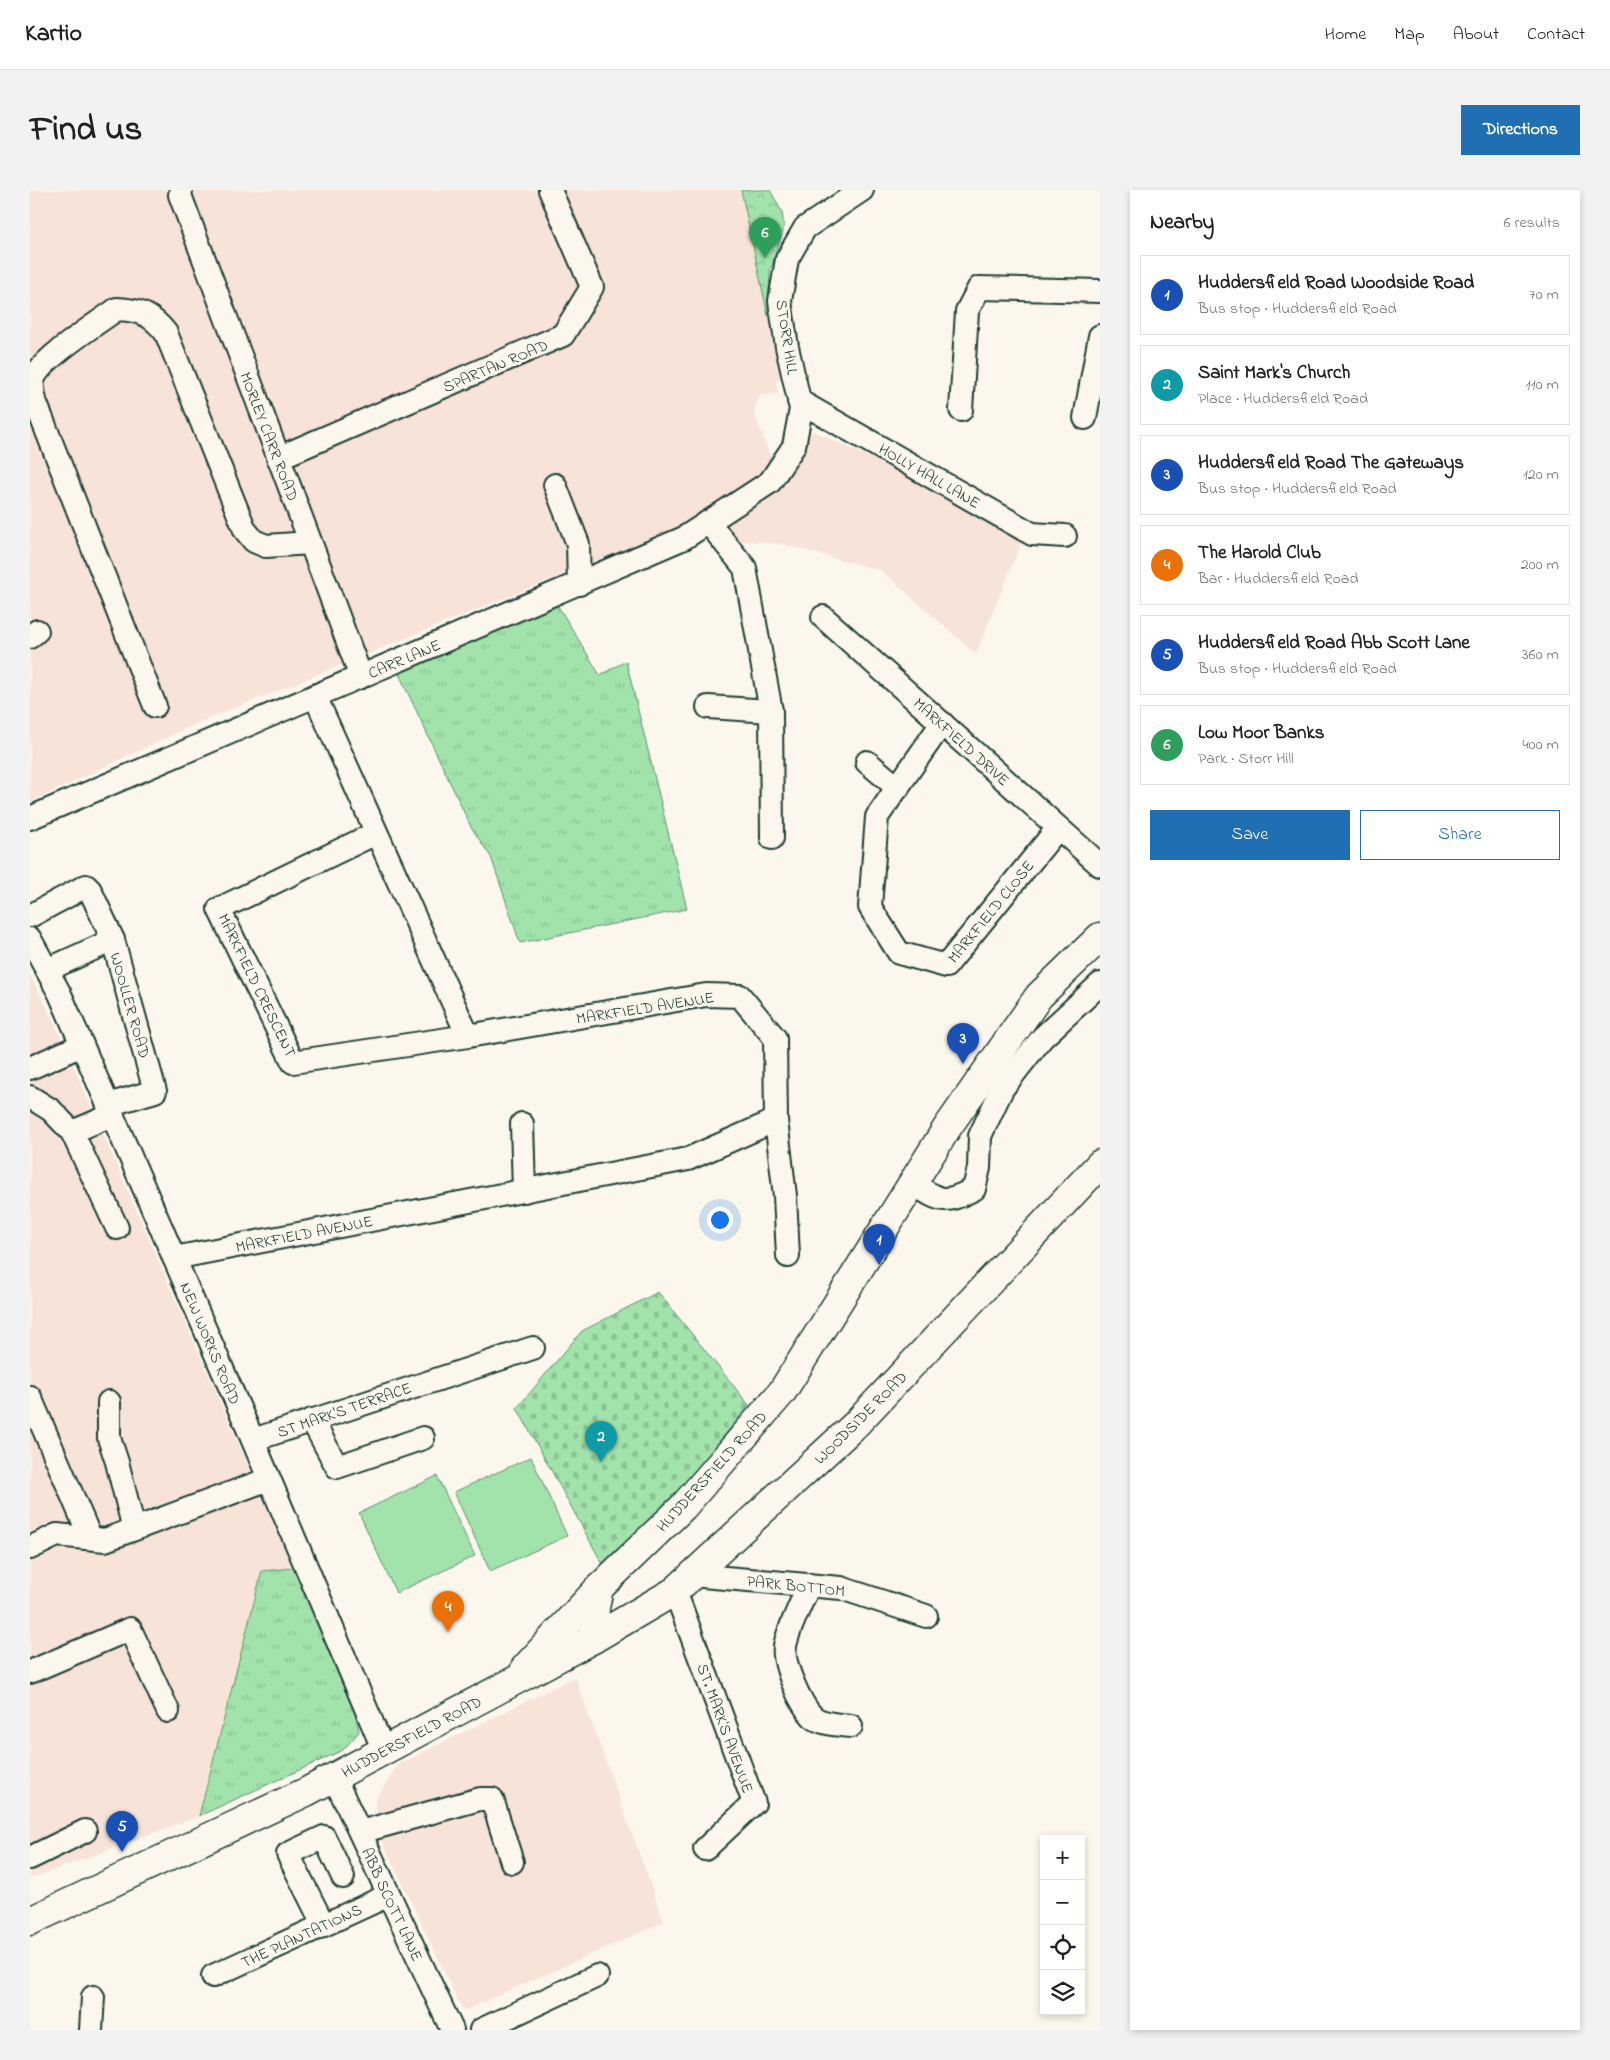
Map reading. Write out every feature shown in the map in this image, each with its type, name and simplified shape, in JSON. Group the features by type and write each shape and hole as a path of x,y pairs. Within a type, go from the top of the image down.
{"main road":[{"name":"HUDDERSFIELD ROAD","path":"508,1685 599,1588 683,1507 782,1392 947,1128 1039,996 1100,936"},
{"name":"WOODSIDE ROAD","path":"593,1639 683,1583 855,1424 1100,1164"},
{"path":"593,1639 594,1615 599,1588"},
{"name":"HUDDERSFIELD ROAD","path":"30,1921 226,1830 334,1777 593,1639"}],"street":[{"name":"SPARTAN ROAD","path":"278,458 563,335 592,287 550,190"},
{"name":"STORR HILL","path":"770,482 794,446 801,409 787,348 780,301 787,259 805,228 862,190"},
{"name":"MORLEY CARR ROAD","path":"180,192 360,677"},
{"path":"961,410 967,311 979,288 1100,291"},
{"path":"155,706 36,401 33,388 34,378 46,362 117,308 143,313 156,320 166,333 245,530 254,541 266,546 310,543"},
{"path":"1085,418 1100,336"},
{"name":"HOLLY HALL LANE","path":"799,401 1032,534 1065,536"},
{"name":"CARR LANE","path":"30,818 684,538 770,482"},
{"path":"555,485 578,544 579,584"},
{"path":"708,522 745,568 771,711 772,838"},
{"name":"MARKFIELD DRIVE","path":"823,617 1100,865"},
{"path":"315,696 468,1036"},
{"path":"708,707 771,711"},
{"name":"MARKFIELD CLOSE","path":"942,723 878,817 870,907 899,954 946,966 1058,828"},
{"path":"867,762 898,788"},
{"name":"MARKFIELD CRESCENT","path":"376,833 219,909 293,1062 468,1036"},
{"path":"30,916 86,886 90,890 113,940"},
{"name":"NEW WORKS ROAD","path":"30,939 60,994 253,1440 384,1751"},
{"name":"WOOLLER ROAD","path":"47,970 113,940 155,1091 110,1110"},
{"path":"912,1183 936,1198 954,1199 974,1189 979,1168 980,1136 1002,1089 1042,1038 1100,984"},
{"name":"MARKFIELD AVENUE","path":"174,1258 688,1159 776,1120 775,1038 740,996 706,995 468,1036"},
{"path":"30,1068 82,1045"},
{"path":"30,1097 51,1110 72,1132 117,1228"},
{"path":"72,1132 110,1110"},
{"path":"776,1120 785,1196 788,1256"},
{"path":"522,1124 524,1191"},
{"name":"ST MARK'S TERRACE","path":"253,1440 532,1348"},
{"path":"30,1397 90,1537"},
{"path":"109,1402 109,1438 134,1529"},
{"path":"312,1420 337,1467 423,1438"},
{"path":"30,1548 57,1536 90,1537 105,1540 269,1479"},
{"name":"PARK BOTTOM","path":"683,1583 809,1585 841,1588 926,1616"},
{"name":"ST. MARK'S AVENUE","path":"683,1583 754,1803 705,1848"},
{"path":"809,1585 784,1647 788,1669 799,1698 814,1718 834,1724 850,1726"},
{"path":"30,1672 130,1629 168,1711"},
{"name":"ABB SCOTT LANE","path":"334,1777 452,2030"},
{"path":"360,1832 480,1799 492,1799 512,1862"},
{"path":"30,1858 85,1831"},
{"path":"323,1924 288,1854 324,1837 343,1877"},
{"name":"THE PLANTATIONS","path":"213,1976 389,1895"},
{"path":"481,2030 597,1976"},
{"path":"91,2030 93,1997"}],"shaded area":[{"path":"30,190 741,190 768,316 789,377 776,380 778,393 759,396 754,412 770,456 790,468 813,431 1027,529 976,654 882,571 782,544 720,539 699,519 191,726 30,802"},
{"path":"30,975 53,1020 293,1568 262,1572 199,1816 30,1879"},
{"path":"575,1677 664,1922 463,2011 378,1832 375,1800 398,1765"}],"green space":[{"path":"741,190 770,190 782,212 784,228 770,271 768,316"},
{"path":"558,606 600,675 626,661 687,909 520,943 491,857 471,827 399,674"},
{"path":"658,1292 749,1405 672,1500 602,1563 517,1408 582,1331"},
{"path":"531,1457 567,1536 490,1571 454,1492"},
{"path":"437,1476 475,1556 396,1593 359,1513"},
{"path":"293,1568 353,1699 359,1732 343,1750 199,1816 262,1571"}],"place":[{"name":"Low Moor Banks","path":"765,258"},
{"name":"Huddersfield Road The Gateways","path":"963,1064"},
{"name":"Huddersfield Road Woodside Road","path":"879,1265"},
{"name":"Saint Mark's Church","path":"601,1462"},
{"name":"The Harold Club","path":"448,1632"},
{"name":"Huddersfield Road Abb Scott Lane","path":"122,1852"}]}
